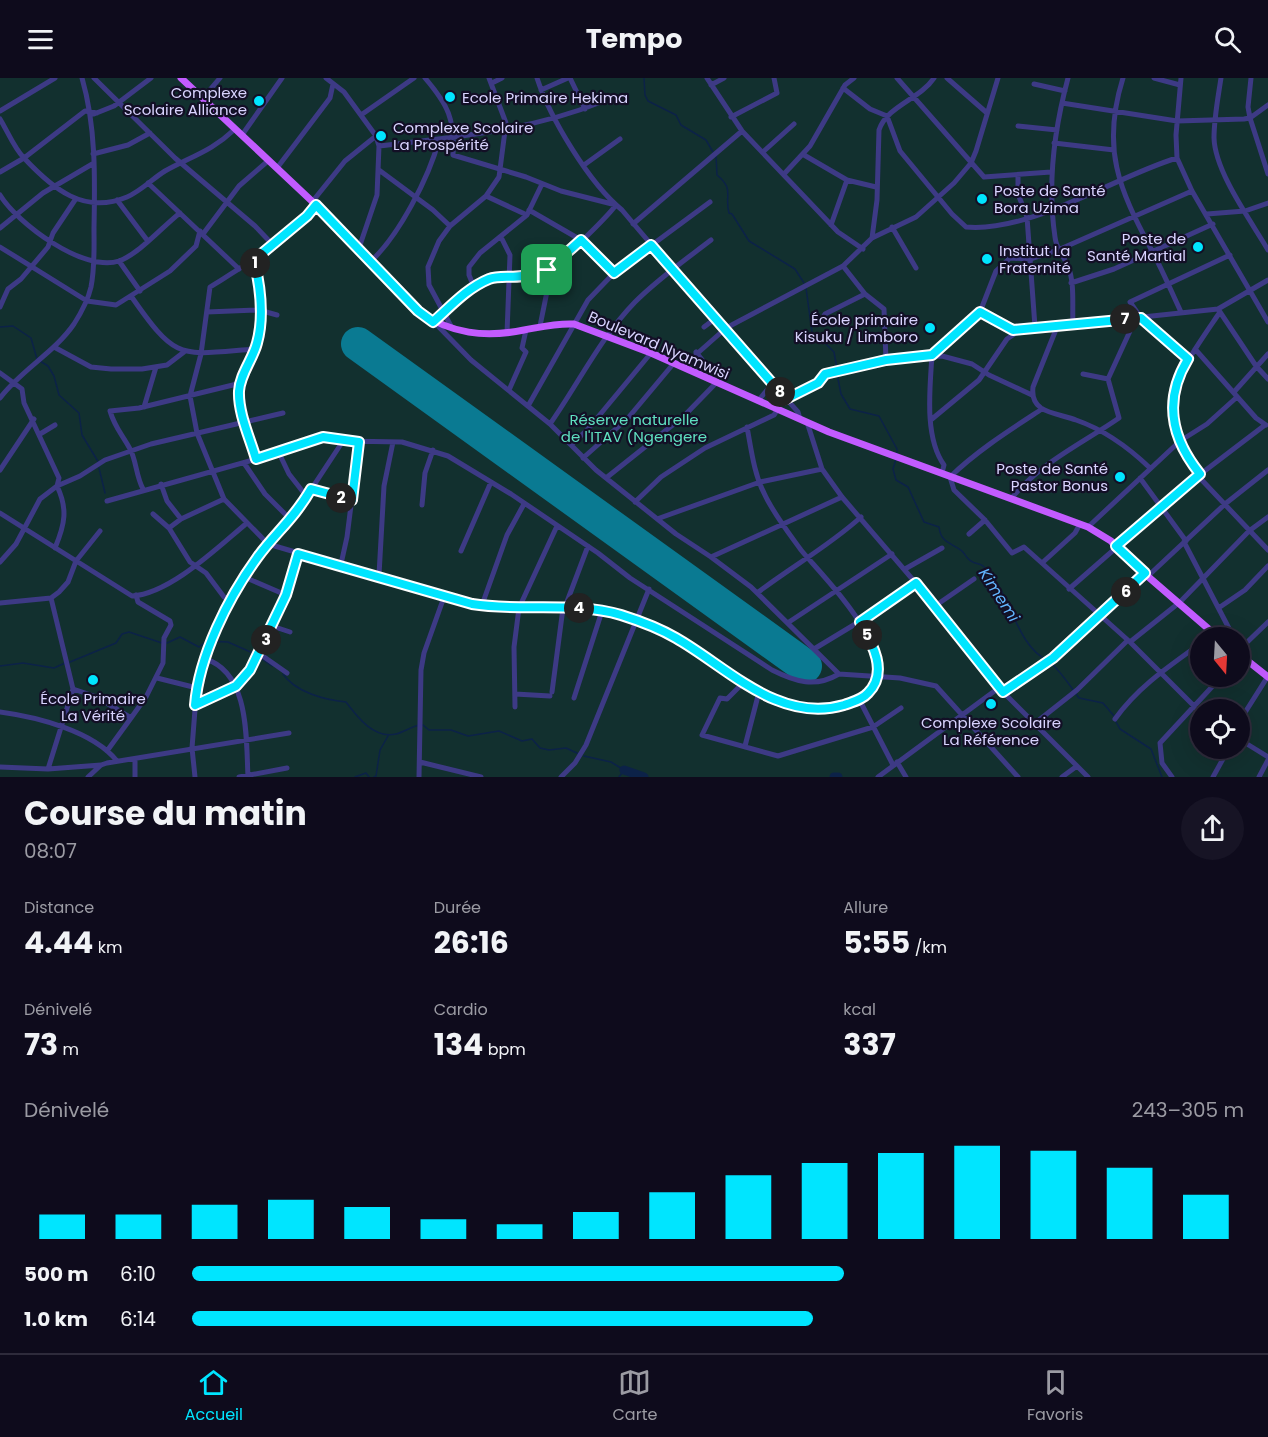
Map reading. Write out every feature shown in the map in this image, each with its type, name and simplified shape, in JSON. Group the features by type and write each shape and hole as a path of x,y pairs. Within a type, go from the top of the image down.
{"main road":[{"name":"Boulevard Nyamwisi","path":"181,78 278,168 418,311 433,322 478,335 507,333 540,326 574,324 651,353 803,421 1084,525 1116,546 1205,627"},
{"path":"1250,662 1268,677"}],"street":[{"path":"0,111 55,78"},
{"path":"0,398 14,381 54,347 72,326 87,301 96,262 94,163 90,113 82,78"},
{"path":"94,78 182,163 273,245"},
{"path":"0,172 90,113 98,113 119,102 152,78"},
{"path":"203,98 220,78"},
{"path":"242,135 282,78"},
{"path":"326,78 344,92 376,136 380,146 377,195 358,251"},
{"path":"361,115 414,78"},
{"path":"426,78 449,110 453,155 561,192 616,205"},
{"path":"452,328 427,278 433,253 450,226 486,196 493,188 501,170 504,116 490,81 502,78"},
{"path":"537,78 554,117 604,194 726,328 786,399 803,421 822,469 842,497 892,554 1001,689 1088,777"},
{"path":"541,90 569,78 585,109"},
{"path":"707,78 742,131 831,225 863,249"},
{"path":"711,85 724,78"},
{"path":"731,117 777,93 774,78"},
{"path":"840,78 844,86 870,109 887,116 900,151 966,227 995,227 1053,209 1178,158"},
{"path":"784,174 804,155 821,130 844,86 854,78"},
{"path":"897,78 984,177 1050,172"},
{"path":"872,238 879,130 887,116 928,87 934,78"},
{"path":"947,78 987,113"},
{"path":"682,367 696,352 726,328 843,266 872,238 916,217 960,178 971,163 998,78"},
{"path":"1068,78 1050,172 1058,250 1068,266 1071,283 1072,325"},
{"path":"1123,78 1116,113 1114,150 1119,183 1133,218 1152,251 1181,312"},
{"path":"1154,78 1179,85"},
{"path":"1181,78 1177,121 1178,158 1192,191 1268,322"},
{"path":"1221,78 1215,120 1216,152 1245,211 1268,250"},
{"path":"1251,78 1248,107 1265,155 1268,174"},
{"path":"278,168 330,98 333,84"},
{"path":"1034,84 1065,91"},
{"path":"380,146 482,135 585,109 601,102"},
{"path":"1062,103 1177,121 1250,118 1268,105"},
{"path":"0,119 24,158 39,173 75,200 94,204 134,194 182,163 211,149 235,129"},
{"path":"764,152 794,124"},
{"path":"1018,126 1057,130"},
{"path":"633,224 742,131"},
{"path":"93,154 128,145 150,133"},
{"path":"376,136 345,161 307,216 254,260 210,287 201,354 190,396 197,434 224,499 268,544 379,575 444,597 482,605 519,608 564,607 602,611 636,620 678,638 759,692 789,704 809,709 839,706 859,699 870,692 878,678 875,653 860,622 837,589 783,525 760,482 747,427"},
{"path":"584,165 620,139"},
{"path":"370,262 390,242 432,166 439,140"},
{"path":"1054,142 1114,150"},
{"path":"804,155 847,180 876,187"},
{"path":"0,247 87,301 117,305 170,271 196,246 202,232 226,201 269,160"},
{"path":"0,228 37,197 94,163"},
{"path":"380,170 450,226"},
{"path":"1018,175 1018,194 1027,217 1035,327"},
{"path":"831,225 847,180"},
{"path":"148,183 239,269"},
{"path":"474,287 469,275 469,267 480,253 528,213 542,184"},
{"path":"942,473 944,465 938,456 932,419 932,355 980,312 1000,265 1010,258 1030,260 1058,250 1192,191"},
{"path":"0,195 17,214 50,240 79,258 96,262 119,261 180,213"},
{"path":"486,196 528,213 581,240 614,273"},
{"path":"0,307 8,289 31,267 75,200"},
{"path":"117,200 147,240"},
{"path":"528,405 588,300 614,273 710,202"},
{"path":"1207,214 1245,211 1268,203"},
{"path":"616,205 602,222 552,267 536,273 494,277 474,287 433,322 471,360 550,424 606,478 757,593 789,622 839,674"},
{"path":"1071,283 1114,270 1213,224"},
{"path":"892,227 916,268"},
{"path":"501,237 510,255 507,333"},
{"path":"550,424 607,337 634,303 672,269 711,240"},
{"path":"1188,359 1138,318 1130,302 1230,255"},
{"path":"254,260 260,283 260,327 255,349 241,383 240,399 256,459"},
{"path":"119,261 140,291"},
{"path":"843,266 866,294 885,312 886,360"},
{"path":"540,326 552,267"},
{"path":"1268,280 1249,289 1219,310 1188,359 1177,382 1172,422 1199,475 1248,531 1268,550"},
{"path":"821,321 825,314 866,294"},
{"path":"131,296 160,338 184,352 201,354 255,349"},
{"path":"207,312 259,310 277,315"},
{"path":"980,312 1005,327 1020,330 1181,312 1219,310"},
{"path":"1219,310 1256,366 1268,379"},
{"path":"704,327 716,318"},
{"path":"1011,499 1020,487 1054,460 1119,418 1108,380 1138,318"},
{"path":"1032,395 1033,387 1057,327"},
{"path":"509,390 526,352 522,348 526,330"},
{"path":"932,419 986,373 1003,344 1020,330"},
{"path":"54,347 91,367 126,370 166,364 184,352"},
{"path":"1069,589 1199,475 1267,425 1236,395 1195,349"},
{"path":"696,352 703,361 697,374"},
{"path":"571,445 588,429 651,353"},
{"path":"1042,563 1180,441 1207,424 1236,395 1256,366 1268,354"},
{"path":"786,399 818,383 825,374 886,360 932,355 965,362 1032,395 1042,409 1078,420 1100,431 1130,449 1150,468"},
{"path":"583,458 628,418 674,363"},
{"path":"144,407 156,366"},
{"path":"0,373 22,389 24,403 33,418 59,478 57,486 65,503 63,523 55,548"},
{"path":"1083,374 1108,380"},
{"path":"143,489 136,476 131,450 116,431 110,411 144,407 241,383"},
{"path":"606,478 684,416 716,383"},
{"path":"758,401 772,384"},
{"path":"635,502 661,477 699,452 774,415 778,409"},
{"path":"1042,409 990,442 950,477 954,490 985,520 1012,554 1024,547 1128,641 1190,705"},
{"path":"0,562 8,556 40,499 57,486 80,476 105,460 131,450 283,413"},
{"path":"0,470 33,418"},
{"path":"40,434 55,425"},
{"path":"107,501 143,489 279,453 323,437 342,441 393,442 433,450 491,482 588,546 713,634 780,675 815,684 839,674 900,678 932,684 945,693 1018,777"},
{"path":"195,777 192,748 195,705 205,659 244,578 268,544 291,520 342,441"},
{"path":"340,564 352,500 359,442"},
{"path":"379,575 384,486 393,442"},
{"path":"422,505 425,473 433,450"},
{"path":"279,453 289,474 307,497"},
{"path":"244,463 265,494 291,520"},
{"path":"657,519 760,482 822,469"},
{"path":"878,777 962,714 1049,661 1225,504 1268,470"},
{"path":"1140,478 1185,542 1229,627"},
{"path":"461,551 491,482"},
{"path":"161,484 167,501 181,519"},
{"path":"311,489 352,500"},
{"path":"711,557 842,497"},
{"path":"169,528 181,519 224,499"},
{"path":"482,605 493,568 524,504"},
{"path":"0,513 127,594 136,596 153,590 195,565 247,523"},
{"path":"153,514 169,528 190,562 231,601"},
{"path":"757,593 807,556 823,548 861,517"},
{"path":"1034,724 1075,692 1128,641 1179,602 1203,580 1248,531 1268,517"},
{"path":"969,534 985,520"},
{"path":"515,707 514,647 519,608 557,526"},
{"path":"0,603 51,598 68,582 76,561 100,531"},
{"path":"515,694 551,694 564,607 588,546"},
{"path":"904,569 942,548"},
{"path":"195,705 236,686 250,670 286,595 298,554"},
{"path":"789,622 892,554"},
{"path":"1220,607 1245,590 1268,566"},
{"path":"244,578 286,595"},
{"path":"935,606 974,579"},
{"path":"814,649 860,622 916,583"},
{"path":"561,777 575,763 586,745 649,590"},
{"path":"107,752 157,678 164,663 162,648 164,638 170,630 170,621 138,602 136,596"},
{"path":"419,777 418,728 421,670 424,653 444,597"},
{"path":"48,769 74,689 51,598"},
{"path":"574,698 602,611"},
{"path":"1250,642 1268,622"},
{"path":"272,626 290,632"},
{"path":"1115,719 1126,703 1159,673 1190,651"},
{"path":"256,654 287,673"},
{"path":"205,659 220,665 236,686 246,739 248,776"},
{"path":"1250,705 1268,677"},
{"path":"157,678 197,688"},
{"path":"744,682 735,694 727,699 720,698 702,735 778,756 873,727 890,718 901,708"},
{"path":"1200,699 1211,687"},
{"path":"74,689 97,697 131,717"},
{"path":"746,746 759,692"},
{"path":"859,699 873,727 906,777"},
{"path":"1172,777 1162,763 1160,742 1190,709"},
{"path":"0,712 61,726 107,752 117,761"},
{"path":"0,767 48,769 101,765 289,733"},
{"path":"1250,746 1268,758 1259,777"},
{"path":"135,759 135,777"},
{"path":"1213,777 1223,759"},
{"path":"420,762 481,777"},
{"path":"88,777 101,765"},
{"path":"1062,777 1077,766"},
{"path":"239,777 287,768"}],"green space":[{"name":"Réserve naturelle de l'ITAV (Ngengere","path":"0,78 1268,78 1268,777 0,777"}],"waterway":[{"path":"644,78 645,95 648,101 676,115 681,125 706,140 713,152"},
{"path":"716,156 717,175 727,189 729,213 732,214 749,241 795,269 804,283"},
{"name":"Kimemi","path":"806,288 812,332 818,343 824,342 834,352 837,369"},
{"path":"0,327 13,326 31,338 37,359"},
{"path":"40,361 48,366 54,376 59,395 79,413 82,435 99,463"},
{"name":"Kimemi","path":"837,374 841,394 850,409 879,416 897,449 897,455"},
{"name":"Kimemi","path":"896,459 893,469 896,480 908,487 924,522 939,527 947,542 962,551 972,562 983,566 992,576 1027,642 1036,653 1047,660"},
{"path":"99,468 105,493"},
{"path":"70,662 116,643 122,634 129,632 162,643"},
{"path":"167,643 180,637 199,647 207,641 228,642 255,654"},
{"path":"259,657 272,666"},
{"path":"0,666 23,663 54,668 65,663"},
{"name":"Kimemi","path":"1051,663 1079,698 1103,703 1114,716"},
{"path":"283,674 295,686 303,690 320,697 346,702 367,726 381,733 396,734 419,725"},
{"name":"Kimemi","path":"1115,720 1120,729 1151,749 1162,777"},
{"path":"423,725 429,730 451,730 468,736 499,731 522,741 532,739 540,748 549,750 566,748 579,754"},
{"path":"374,777 380,750 388,736"},
{"path":"584,756 611,762 624,770 619,777"},
{"path":"624,770 644,777"},
{"path":"355,777 366,773 369,777"}],"runway":[{"path":"358,344 805,666"}],"place":[{"name":"Ecole Primaire Hekima","path":"450,97"},
{"name":"Complexe Scolaire Alliance","path":"259,101"},
{"name":"Complexe Scolaire La Prospérité","path":"381,136"},
{"name":"Poste de Santé Bora Uzima","path":"982,199"},
{"name":"Poste de Santé Martial","path":"1198,247"},
{"name":"Institut La Fraternité","path":"987,259"},
{"name":"École primaire Kisuku / Limboro","path":"930,328"},
{"name":"Poste de Santé Pastor Bonus","path":"1120,477"},
{"name":"École Primaire La Vérité","path":"93,680"},
{"name":"Complexe Scolaire La Référence","path":"991,704"}],"route":[{"path":"316,205 418,311 433,322 468,290 485,280 547,270 581,240 614,273 651,245 786,399 818,383 822,376 829,372 886,360 932,355 951,335 980,312 1013,330 1141,318 1188,359 1177,382 1172,422 1180,441 1200,474 1116,546 1145,573 1089,628 1053,658 1003,692 916,583 895,600 860,622 875,653 878,671 878,678 870,692 859,699 839,706 809,709 759,692 678,638 619,614 565,607 501,608 472,604 379,575 298,554 286,595 267,639 257,652 250,670 236,686 195,705 197,684 210,646 224,613 257,557 291,520 311,489 322,494 352,500 357,467 359,442 342,441 332,437 323,437 296,448 256,459 239,391 257,344 260,327 260,283 254,260 307,216 316,205"}]}
